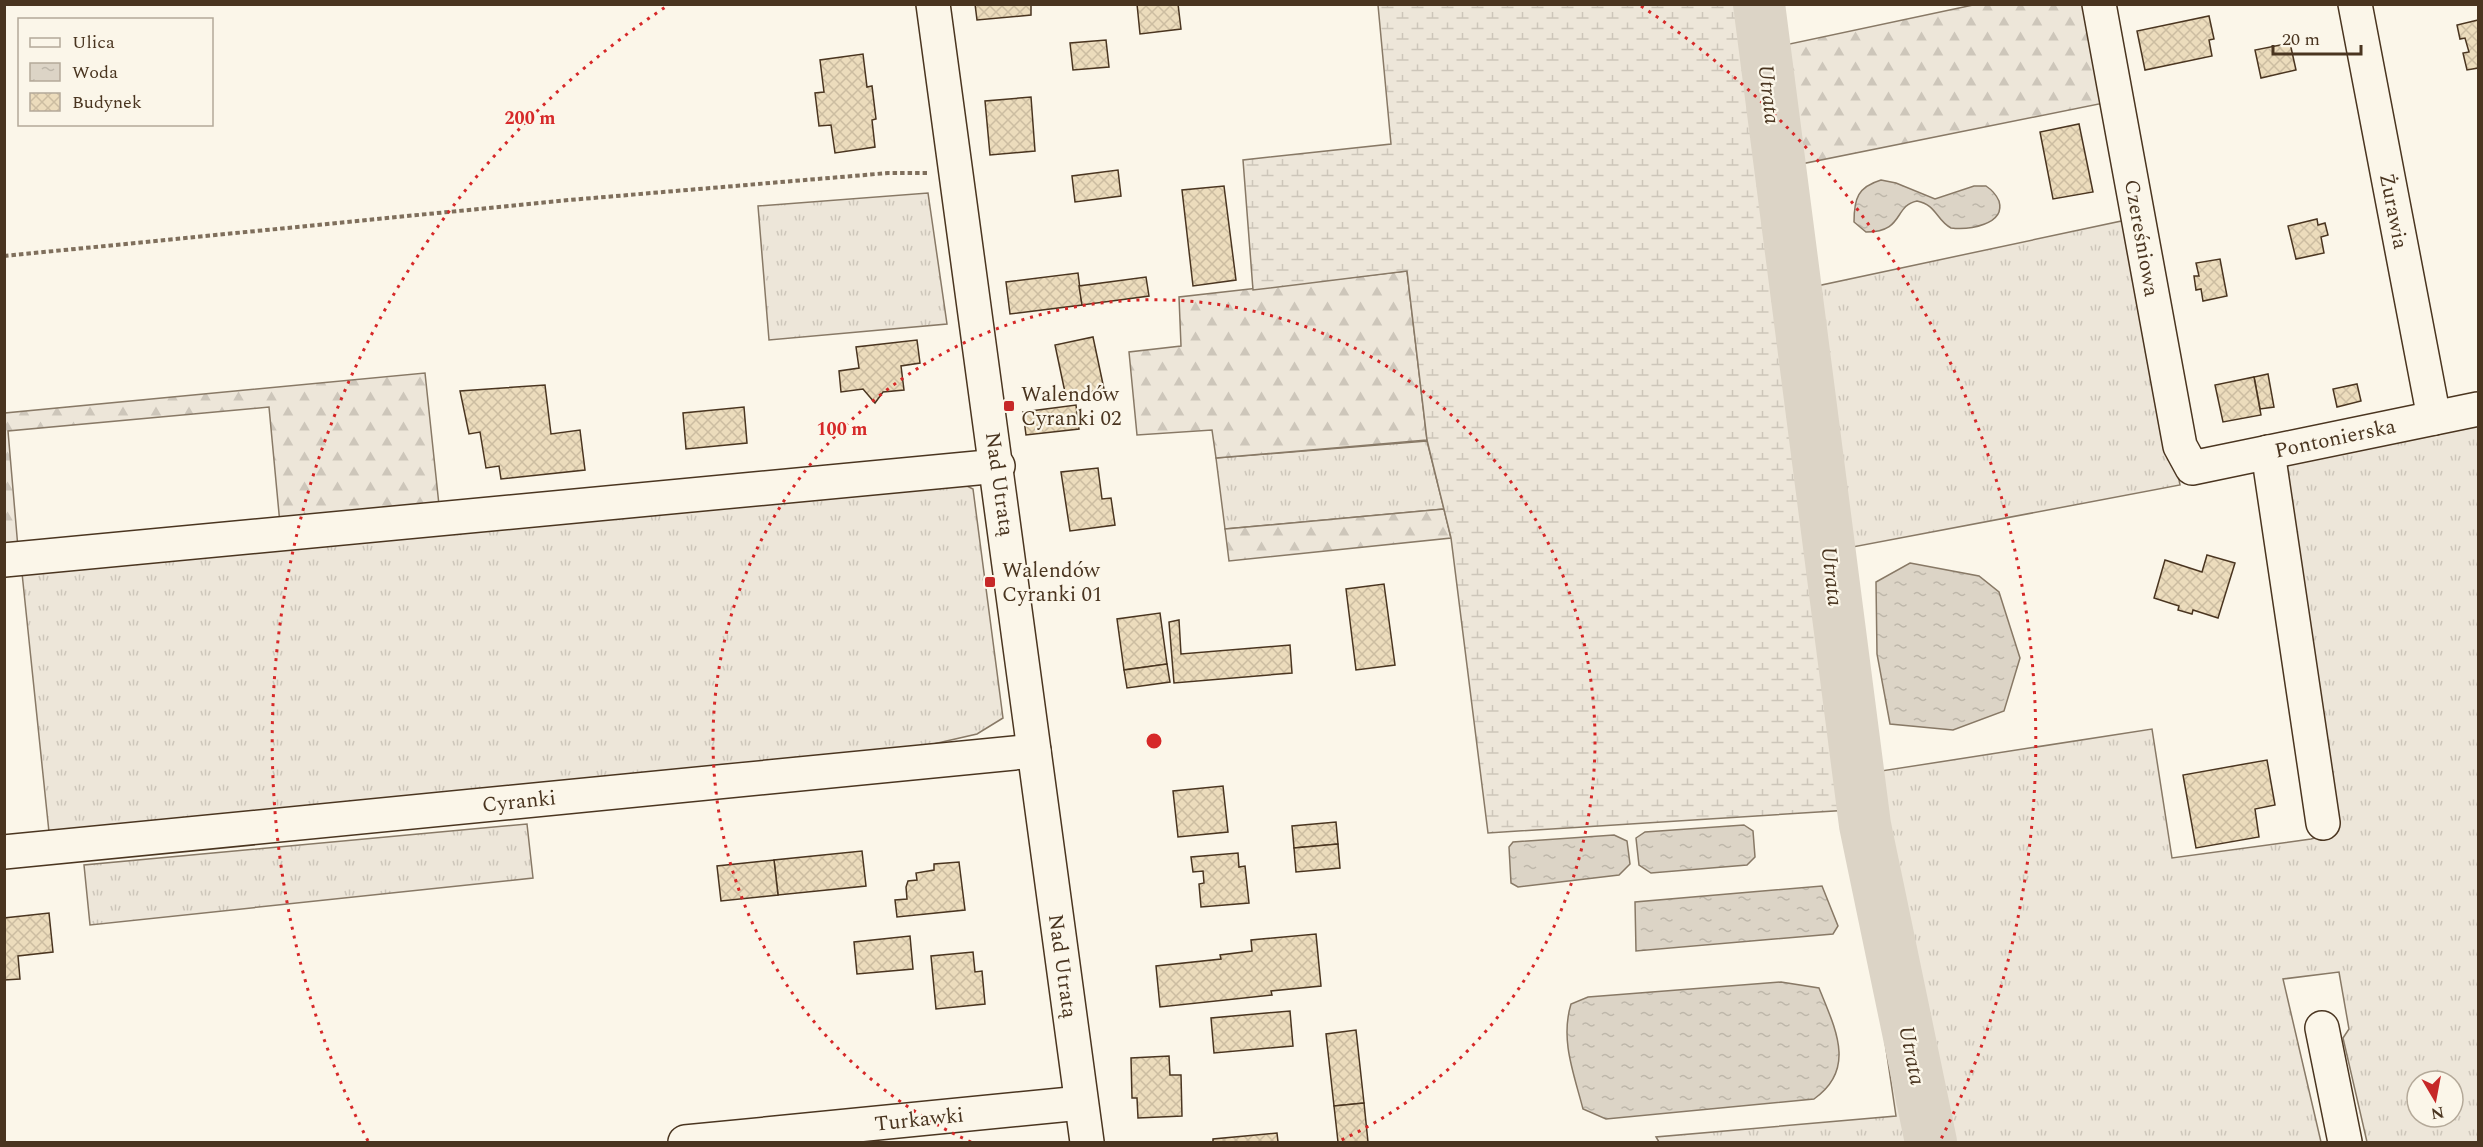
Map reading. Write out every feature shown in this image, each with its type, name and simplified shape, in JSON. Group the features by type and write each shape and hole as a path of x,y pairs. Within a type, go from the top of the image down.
{"street":[{"name":"Nad Utratą","path":"933,4 998,466 1087,1143"},
{"name":"Czereśniowa","path":"2099,4 2180,446 2192,468"},
{"name":"Żurawia","path":"2355,4 2434,418"},
{"name":"Pontonierska","path":"2192,468 2478,409"},
{"path":"2268,452 2323,824"},
{"path":"4,560 998,466"},
{"name":"Cyranki","path":"4,852 1034,751"},
{"path":"2322,1028 2345,1143"},
{"name":"Turkawki","path":"685,1143 1081,1103"}],"path":[{"path":"4,256 569,200 888,173 957,174"}],"green space":[{"path":"1378,5 1746,5 1781,300 1850,810 1488,833 1451,538 1427,440 1407,271 1253,290 1243,160 1391,144"},
{"path":"1746,5 1775,5 1812,287 2131,219 2180,485 1847,548 1875,772 2152,729 2172,858 2311,839 2337,832 2281,465 2478,424 2478,1142 2367,1142 2343,1038 2349,1029 2339,972 2283,979 2321,1142 1659,1142 1656,1137 1896,1116 1780,283"},
{"path":"1973,5 2091,5 2109,102 1796,165 1780,46"},
{"path":"928,193 947,324 769,340 758,206"},
{"path":"1407,271 1427,440 1216,458 1212,430 1137,435 1129,352 1181,346 1179,297"},
{"path":"425,373 439,505 280,524 269,407 8,431 18,548 5,549 5,413"},
{"path":"1427,441 1444,509 1225,529 1216,458"},
{"path":"957,481 973,489 1003,718 977,734 929,745 49,832 22,573"},
{"path":"1444,509 1451,538 1229,561 1225,529"},
{"path":"527,824 533,878 90,925 84,865"}],"water":[{"path":"1881,180 1896,183 1935,199 1974,186 1986,186 1997,196 2000,209 1997,216 1984,224 1976,227 1951,228 1933,209 1917,201 1904,208 1893,224 1887,228 1866,232 1854,222 1856,200 1867,186"},
{"path":"1910,563 1979,576 1999,592 2020,658 2004,711 1953,730 1890,724 1877,654 1876,582"},
{"path":"1744,825 1753,831 1755,857 1747,865 1651,873 1639,865 1636,838 1645,832"},
{"path":"1614,835 1627,841 1630,864 1619,875 1518,887 1511,883 1509,847 1513,842"},
{"path":"1822,886 1838,926 1833,934 1636,951 1635,902"},
{"path":"1781,982 1819,988 1836,1033 1839,1061 1835,1075 1827,1087 1814,1099 1606,1119 1583,1109 1572,1070 1568,1044 1568,1017 1571,1004 1588,997"}],"building":[{"path":"975,4 1031,4 1031,15 977,20"},
{"path":"1137,4 1178,4 1181,29 1140,34"},
{"path":"2209,16 2214,39 2209,40 2212,56 2145,70 2137,31"},
{"path":"2478,20 2478,68 2467,70 2463,53 2469,52 2465,38 2460,39 2457,25"},
{"path":"1106,40 1109,67 1073,70 1070,43"},
{"path":"2290,43 2296,70 2261,78 2255,50"},
{"path":"863,54 867,87 872,86 876,119 872,120 875,147 835,153 831,125 819,126 815,93 824,92 820,60"},
{"path":"1031,97 1035,151 990,155 985,101"},
{"path":"2079,124 2093,192 2053,199 2040,132"},
{"path":"1118,170 1121,196 1075,202 1072,176"},
{"path":"1224,186 1236,280 1193,286 1182,190"},
{"path":"2317,219 2318,225 2325,223 2328,235 2321,237 2324,253 2296,259 2288,226"},
{"path":"2220,259 2227,296 2203,301 2201,289 2196,290 2194,276 2199,276 2196,263"},
{"path":"1078,273 1082,305 1010,314 1006,282"},
{"path":"1146,277 1149,296 1082,305 1079,286"},
{"path":"1093,337 1104,389 1066,397 1055,345"},
{"path":"917,340 920,363 901,366 904,390 883,392 875,403 863,389 841,392 839,371 859,368 856,347"},
{"path":"2268,374 2274,407 2260,409 2254,377"},
{"path":"2254,377 2261,415 2223,422 2215,385"},
{"path":"2357,384 2361,401 2337,407 2333,389"},
{"path":"545,385 551,434 580,430 585,470 501,479 499,466 486,468 480,432 469,434 460,391"},
{"path":"1076,405 1079,429 1026,435 1023,412"},
{"path":"744,407 747,443 686,449 683,413"},
{"path":"1098,468 1102,499 1111,498 1115,525 1070,531 1061,472"},
{"path":"2207,555 2235,563 2218,618 2193,610 2192,614 2178,610 2179,606 2154,598 2165,560 2202,572"},
{"path":"1384,584 1395,665 1356,670 1346,589"},
{"path":"1160,613 1167,664 1124,670 1117,619"},
{"path":"1179,620 1181,654 1290,645 1292,673 1174,683 1169,622"},
{"path":"1167,664 1170,682 1127,688 1124,670"},
{"path":"2267,760 2275,805 2255,809 2259,837 2196,848 2183,775"},
{"path":"1223,786 1228,832 1178,837 1173,791"},
{"path":"1336,822 1338,844 1294,848 1292,826"},
{"path":"1338,844 1340,868 1296,872 1294,848"},
{"path":"862,851 866,886 778,895 774,860"},
{"path":"1238,853 1239,867 1245,866 1249,903 1201,907 1199,884 1204,883 1203,871 1193,872 1191,857"},
{"path":"774,860 778,895 721,901 717,866"},
{"path":"959,862 965,910 897,917 895,900 907,899 908,881 917,880 916,873 934,870 934,864"},
{"path":"49,913 53,952 18,956 20,979 4,980 4,918"},
{"path":"1316,934 1321,986 1271,991 1272,995 1160,1007 1156,966 1221,959 1220,955 1252,951 1251,940"},
{"path":"910,936 913,969 857,974 854,942"},
{"path":"973,952 975,972 982,971 985,1004 936,1009 931,956"},
{"path":"1290,1011 1293,1046 1214,1053 1211,1018"},
{"path":"1356,1030 1364,1103 1334,1106 1326,1034"},
{"path":"1169,1056 1170,1075 1181,1075 1182,1116 1138,1118 1137,1098 1132,1098 1131,1058"},
{"path":"1364,1103 1368,1142 1338,1142 1334,1106"},
{"path":"1277,1133 1278,1142 1213,1142 1213,1139"}],"waterway":[{"name":"Utrata","path":"1759,4 1865,825 1931,1142"}],"place":[{"name":"Walendów Cyranki 02","path":"1009,406"},
{"name":"Walendów Cyranki 01","path":"990,582"}]}
